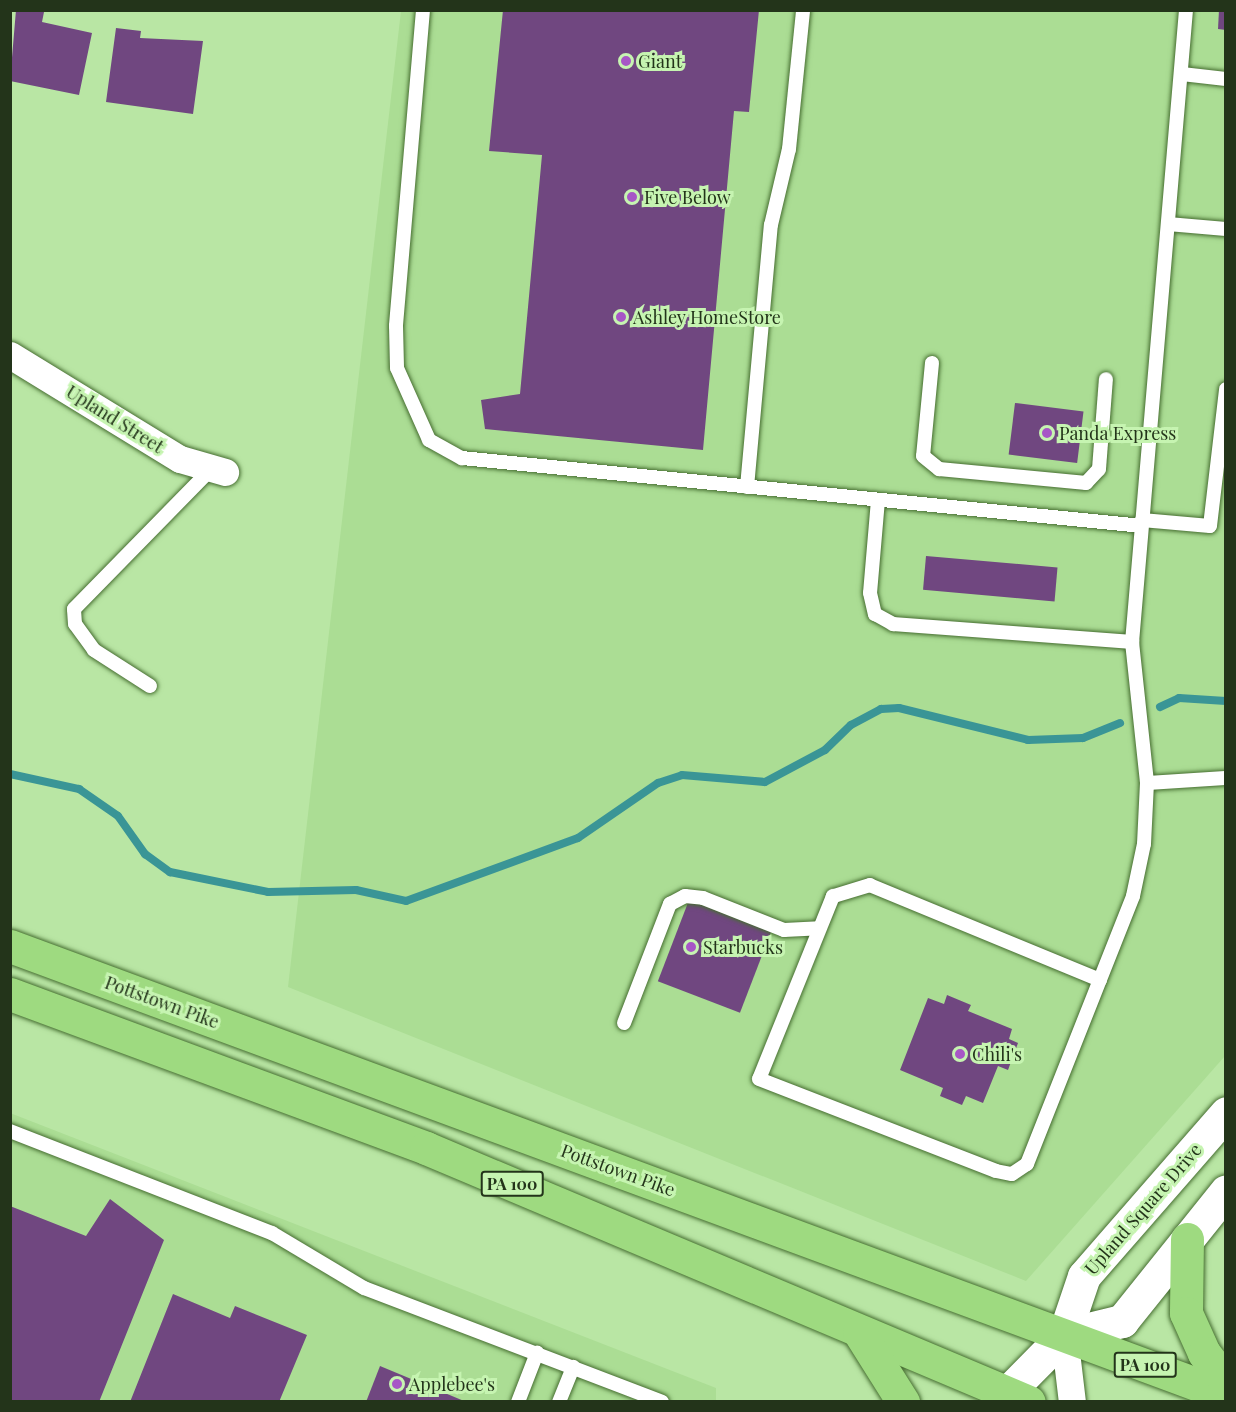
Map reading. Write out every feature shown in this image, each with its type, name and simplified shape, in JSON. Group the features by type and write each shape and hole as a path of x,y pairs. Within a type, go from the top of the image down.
{"highway":[{"name":"Pottstown Pike","path":"10,946 1226,1395"},
{"name":"PA 100","path":"10,994 426,1148 858,1330 1011,1398"},
{"path":"1187,1239 1186,1313 1204,1353 1226,1380"},
{"path":"858,1330 903,1401"}],"street":[{"name":"Upland Street","path":"10,355 180,459 218,470"},
{"name":"Upland Square Drive","path":"1064,1335 1084,1276 1226,1113"},
{"path":"1011,1398 1064,1335 1122,1321 1226,1191"},
{"path":"1064,1335 1072,1401"}],"lane":[{"path":"423,10 397,336 397,368 429,441 462,458 878,500 1142,523 1210,526 1226,389"},
{"path":"747,487 771,225 789,149 802,10"},
{"path":"1100,980 870,885 832,896 759,1079 996,1171 1011,1174 1027,1164 1035,1150 1133,896 1144,844 1147,783 1132,642 1186,10"},
{"path":"1182,74 1226,79"},
{"path":"1168,224 1226,229"},
{"path":"932,363 923,456 939,469 1063,481 1086,483 1099,469 1106,379"},
{"path":"150,686 94,650 75,624 75,609 218,470"},
{"path":"878,500 870,593 875,614 892,624 1132,642"},
{"path":"1147,783 1226,778"},
{"path":"624,1023 670,904 685,896 783,930 819,928"},
{"path":"10,1131 272,1233 364,1288 662,1401"},
{"path":"518,1401 537,1353"},
{"path":"559,1401 573,1367"}],"shaded area":[{"path":"401,11 1225,11 1225,1056 1026,1281 288,987"},
{"path":"10,1113 716,1388 716,1401 11,1401"}],"building":[{"path":"16,10 44,12 42,22 92,33 79,95 10,81"},
{"path":"503,10 759,10 749,112 734,111 703,450 485,429 481,400 520,394 542,155 489,151"},
{"path":"1219,10 1226,10 1226,30 1218,29"},
{"path":"116,28 141,31 140,38 203,41 193,114 106,102"},
{"name":"Panda Express","path":"1015,403 1083,411 1077,463 1009,455"},
{"path":"926,556 1057,568 1055,601 923,590"},
{"path":"689,900 771,932 740,1013 658,981"},
{"name":"Chili's","path":"947,995 971,1005 968,1011 1012,1029 1009,1039 1018,1043 1008,1070 998,1066 983,1103 966,1096 962,1105 940,1096 943,1088 900,1070 928,998 944,1004"},
{"path":"110,1199 164,1240 99,1402 10,1402 10,1206 86,1236"},
{"path":"173,1294 230,1318 235,1306 307,1335 279,1402 130,1402"},
{"name":"Applebee's","path":"380,1366 464,1401 464,1402 366,1402"}],"waterway":[{"path":"1160,707 1179,698 1226,701"},
{"path":"10,774 79,789 118,816 145,854 170,872 268,892 356,890 406,901 578,838 658,783 682,775 765,782 825,750 851,725 881,709 899,708 1028,740 1083,738 1120,723"}],"place":[{"name":"Giant","path":"626,61"},
{"name":"Five Below","path":"632,197"},
{"name":"Ashley HomeStore","path":"621,317"},
{"name":"Panda Express","path":"1047,433"},
{"name":"Starbucks","path":"691,947"},
{"name":"Chili's","path":"960,1054"},
{"name":"Applebee's","path":"397,1384"}]}
